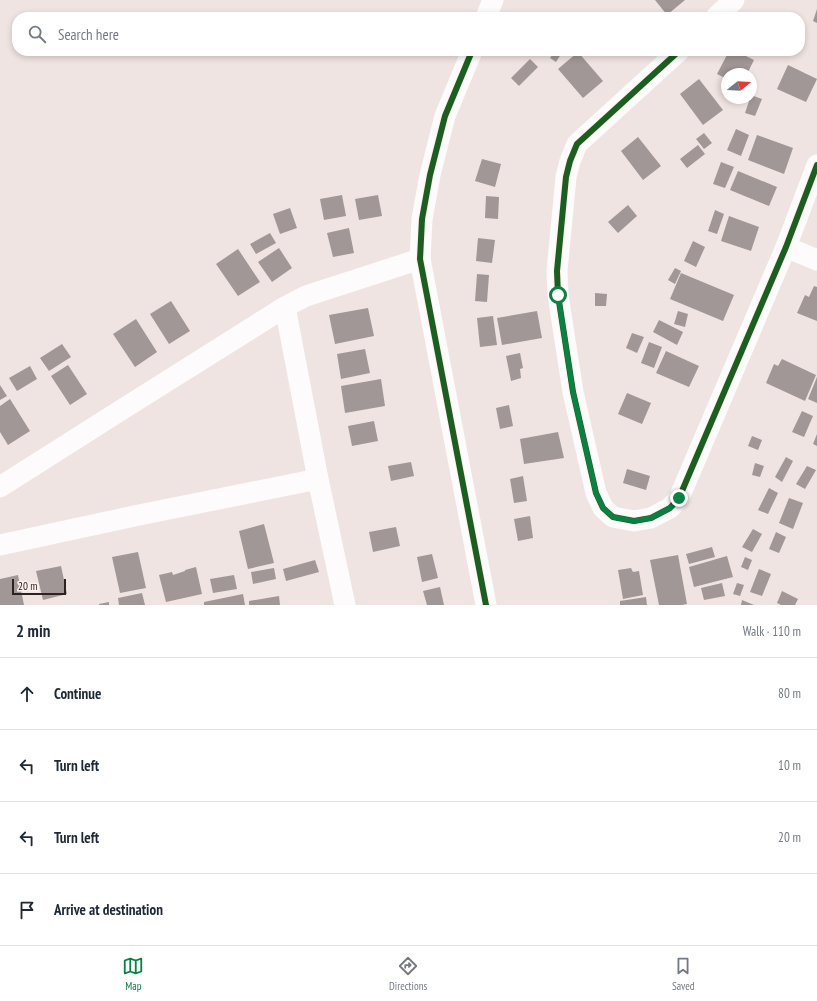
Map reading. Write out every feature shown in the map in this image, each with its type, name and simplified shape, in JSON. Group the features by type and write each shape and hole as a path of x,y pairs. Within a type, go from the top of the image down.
{"street":[{"path":"488,12 493,0"},
{"path":"721,12 734,0"},
{"path":"470,56 444,116 430,175 422,219 420,259 486,605"},
{"path":"674,56 577,144 566,176 557,271 558,295 573,392 596,493 603,508 613,517 634,521 651,518 670,508 679,498 786,247 817,165"},
{"path":"786,247 817,260"},
{"path":"0,487 285,307 306,296 420,259"},
{"path":"285,307 318,479 345,605"},
{"path":"0,545 318,479"}],"building":[{"path":"655,0 685,0 671,12 665,12"},
{"path":"817,9 817,23 813,21"},
{"path":"551,56 560,56 556,62 550,58"},
{"path":"573,56 581,56 603,81 583,98 558,69"},
{"path":"726,56 746,56 754,60 750,68 721,68 721,76 717,74"},
{"path":"530,59 538,67 519,86 511,78"},
{"path":"788,65 817,79 806,102 777,89"},
{"path":"699,79 723,110 703,125 680,94"},
{"path":"757,97 762,99 755,116 745,113 748,104 757,104"},
{"path":"736,129 749,135 741,156 727,150"},
{"path":"704,133 712,143 704,149 696,139"},
{"path":"757,135 793,148 784,174 748,160"},
{"path":"638,137 661,166 643,180 621,151"},
{"path":"698,145 705,154 687,168 680,159"},
{"path":"482,159 501,164 495,187 475,181"},
{"path":"721,162 734,167 725,188 713,184"},
{"path":"738,171 777,187 769,206 730,190"},
{"path":"342,195 346,216 324,220 320,199"},
{"path":"378,195 382,216 359,220 355,199"},
{"path":"486,196 499,197 498,219 485,218"},
{"path":"628,205 637,216 618,233 608,222"},
{"path":"290,208 297,228 280,234 273,214"},
{"path":"715,210 724,214 717,234 708,231"},
{"path":"729,216 759,227 751,251 721,241"},
{"path":"349,228 354,253 333,257 327,233"},
{"path":"270,233 276,243 256,254 250,244"},
{"path":"478,238 495,240 492,263 476,261"},
{"path":"693,241 705,247 696,267 684,261"},
{"path":"279,248 292,268 272,282 258,262"},
{"path":"238,249 260,282 238,296 216,264"},
{"path":"675,268 681,271 675,284 668,280"},
{"path":"681,273 734,295 723,321 670,299"},
{"path":"477,274 489,275 487,302 475,301"},
{"path":"814,286 817,287 817,321 797,313 805,295 809,297"},
{"path":"595,293 607,294 606,306 595,306"},
{"path":"171,301 190,331 169,344 150,314"},
{"path":"368,308 374,336 335,344 329,315"},
{"path":"537,311 542,338 502,345 497,318"},
{"path":"678,311 688,314 685,327 674,324"},
{"path":"493,316 497,345 480,347 477,318"},
{"path":"136,319 157,352 135,367 113,334"},
{"path":"659,320 683,332 677,345 653,332"},
{"path":"632,333 644,337 637,353 626,348"},
{"path":"649,342 662,347 654,368 641,363"},
{"path":"62,344 71,357 49,371 40,358"},
{"path":"365,349 370,373 341,379 337,354"},
{"path":"666,351 699,366 689,387 656,373"},
{"path":"520,353 523,368 520,369 521,378 511,381 506,356"},
{"path":"782,359 816,375 805,401 766,383 774,364 778,366"},
{"path":"68,365 87,394 70,405 51,376"},
{"path":"30,366 37,379 17,391 9,378"},
{"path":"817,377 817,403 808,399"},
{"path":"381,379 385,406 345,413 341,386"},
{"path":"0,385 7,396 0,400"},
{"path":"627,393 651,403 642,424 618,414"},
{"path":"10,399 30,431 8,445 0,432 0,406"},
{"path":"509,405 513,426 500,429 496,408"},
{"path":"802,411 813,416 804,437 792,432"},
{"path":"374,421 378,441 352,446 348,426"},
{"path":"558,432 564,458 524,464 520,439"},
{"path":"817,434 817,446 813,444"},
{"path":"752,436 762,440 758,450 748,446"},
{"path":"786,457 793,461 782,482 775,477"},
{"path":"411,462 414,476 391,481 388,466"},
{"path":"755,463 764,466 760,477 752,475"},
{"path":"807,466 816,470 805,489 796,484"},
{"path":"627,469 650,476 646,490 623,483"},
{"path":"523,476 527,501 514,503 510,479"},
{"path":"769,488 778,493 768,514 758,510"},
{"path":"789,498 803,503 793,529 779,523"},
{"path":"530,516 533,538 518,541 514,519"},
{"path":"264,524 274,563 248,569 239,531"},
{"path":"396,527 400,546 373,552 369,532"},
{"path":"753,529 762,534 752,552 742,547"},
{"path":"776,532 786,537 779,553 769,549"},
{"path":"712,547 715,557 689,564 686,554"},
{"path":"138,552 146,588 120,593 112,557"},
{"path":"432,554 438,578 422,582 417,557"},
{"path":"678,555 687,604 659,605 650,560"},
{"path":"727,556 733,577 694,587 689,567"},
{"path":"745,557 752,560 748,570 741,567"},
{"path":"315,560 319,572 286,581 283,569"},
{"path":"61,566 67,594 43,600 36,571"},
{"path":"196,567 202,594 166,602 159,575 172,572 173,575"},
{"path":"274,568 276,579 253,584 251,572"},
{"path":"631,568 633,572 639,571 643,595 623,599 618,570"},
{"path":"759,569 771,574 762,596 750,592"},
{"path":"18,575 24,605 0,605 0,579"},
{"path":"234,575 237,589 213,593 210,579"},
{"path":"722,583 725,596 704,600 701,588"},
{"path":"737,583 744,585 740,596 733,594"},
{"path":"440,587 444,605 427,605 423,591"},
{"path":"782,591 798,599 795,605 781,605 777,603"},
{"path":"142,593 145,605 119,605 118,598"},
{"path":"243,594 245,605 204,605 204,602"},
{"path":"279,596 280,605 249,605 249,601"},
{"path":"646,597 647,605 620,605 620,601"},
{"path":"742,600 754,605 741,605"},
{"path":"109,602 109,605 99,605 99,604"}],"cycle path":[{"path":"470,56 445,116 430,175 422,219 420,259 486,605"},
{"path":"674,56 577,144 570,161 566,177 557,271 558,295 573,392 596,493 603,508 613,517 634,521 651,518 670,508 679,498 786,247 817,165"}],"route":[{"path":"558,295 573,392 596,493 603,508 613,517 634,521 651,518 670,508 679,498"}]}
